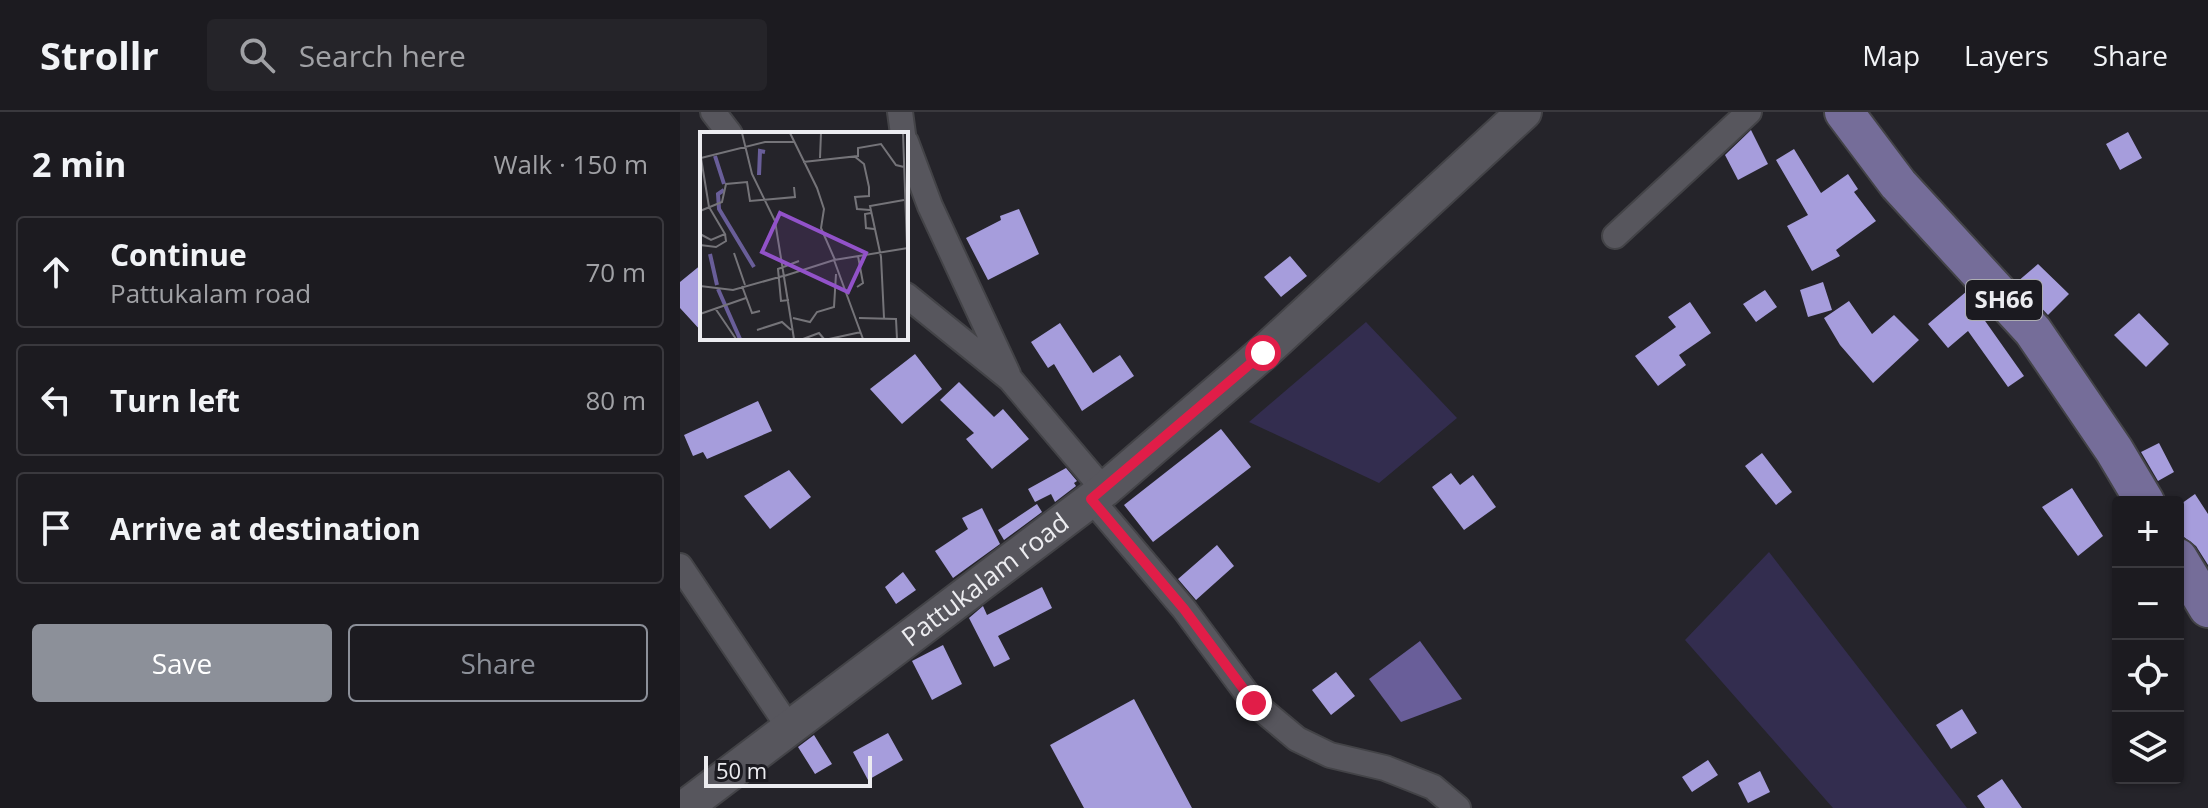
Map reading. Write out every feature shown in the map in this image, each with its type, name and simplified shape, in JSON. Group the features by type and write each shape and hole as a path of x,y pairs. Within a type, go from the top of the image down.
{"main road":[{"name":"Pattukalam road","path":"684,808 1097,494 1263,353 1524,112"},
{"name":"SH66","path":"1844,112 1898,184 2033,331 2141,496"},
{"path":"2184,568 2208,608"}],"street":[{"path":"713,112 728,132"},
{"path":"900,112 903,132"},
{"path":"1615,236 1749,112"},
{"path":"908,147 930,206 1010,379 1254,703 1297,739 1330,755 1385,768 1433,787 1458,808"},
{"path":"908,297 1010,379"},
{"path":"680,566 790,729"}],"shaded area":[{"path":"1366,322 1457,418 1379,483 1249,422"},
{"path":"1769,552 1967,808 1833,808 1685,640"},
{"path":"1420,641 1462,699 1401,722 1369,679"}],"building":[{"path":"1751,130 1768,164 1738,180 1725,155"},
{"path":"2128,132 2142,158 2120,170 2106,144"},
{"path":"1794,149 1821,193 1848,174 1858,189 1854,192 1876,221 1836,250 1840,256 1812,271 1787,226 1808,215 1776,160"},
{"path":"1019,209 1039,254 988,280 966,238 1001,220 1000,216"},
{"path":"1290,256 1307,276 1281,297 1264,277"},
{"path":"2038,264 2069,294 2048,315 2017,282"},
{"path":"700,266 700,330 680,308 680,282"},
{"path":"1823,282 1832,310 1808,317 1800,290"},
{"path":"1765,290 1777,307 1756,322 1743,304"},
{"path":"1967,291 1988,315 1983,318 2024,376 2008,387 1968,331 1948,348 1928,324"},
{"path":"1849,301 1872,334 1894,315 1919,340 1873,383 1840,345 1824,318"},
{"path":"1690,302 1711,333 1679,355 1686,365 1658,386 1635,356 1676,327 1668,317"},
{"path":"2139,313 2169,344 2146,367 2114,335"},
{"path":"1060,323 1093,373 1120,355 1134,376 1082,411 1054,364 1048,368 1031,342"},
{"path":"915,354 942,389 902,424 870,389"},
{"path":"959,382 994,417 1003,409 1029,439 992,469 966,439 974,433 940,400"},
{"path":"758,401 772,431 707,459 703,452 693,456 684,435"},
{"path":"1221,429 1251,467 1153,542 1124,505"},
{"path":"2159,443 2174,472 2158,481 2141,452"},
{"path":"1762,453 1792,492 1776,505 1745,466"},
{"path":"1066,468 1077,481 1074,483 1076,486 1055,502 1051,494 1035,502 1028,489"},
{"path":"789,470 811,497 770,529 744,496"},
{"path":"1451,473 1460,485 1473,475 1496,507 1464,530 1432,487"},
{"path":"2072,488 2103,536 2078,556 2042,507"},
{"path":"2195,494 2208,514 2208,565 2196,546 2184,537 2184,502"},
{"path":"1037,504 1042,512 1004,540 998,530"},
{"path":"982,508 1000,544 953,578 935,551 968,529 962,518"},
{"path":"1217,545 1234,566 1196,600 1178,579"},
{"path":"903,572 916,590 896,604 885,587"},
{"path":"1042,587 1052,608 998,636 1010,659 994,667 969,618 983,606 987,615"},
{"path":"943,645 962,684 932,700 912,661"},
{"path":"1336,672 1355,696 1331,715 1312,690"},
{"path":"1134,699 1192,808 1084,808 1050,745"},
{"path":"1962,709 1977,733 1951,749 1936,725"},
{"path":"888,733 903,760 868,780 853,752"},
{"path":"814,735 832,764 815,774 798,747"},
{"path":"1708,760 1718,775 1692,792 1682,777"},
{"path":"1760,771 1770,792 1748,803 1738,783"},
{"path":"2002,779 2022,808 1985,808 1977,796"}],"route":[{"path":"1254,703 1184,609 1091,499 1263,353"}]}
